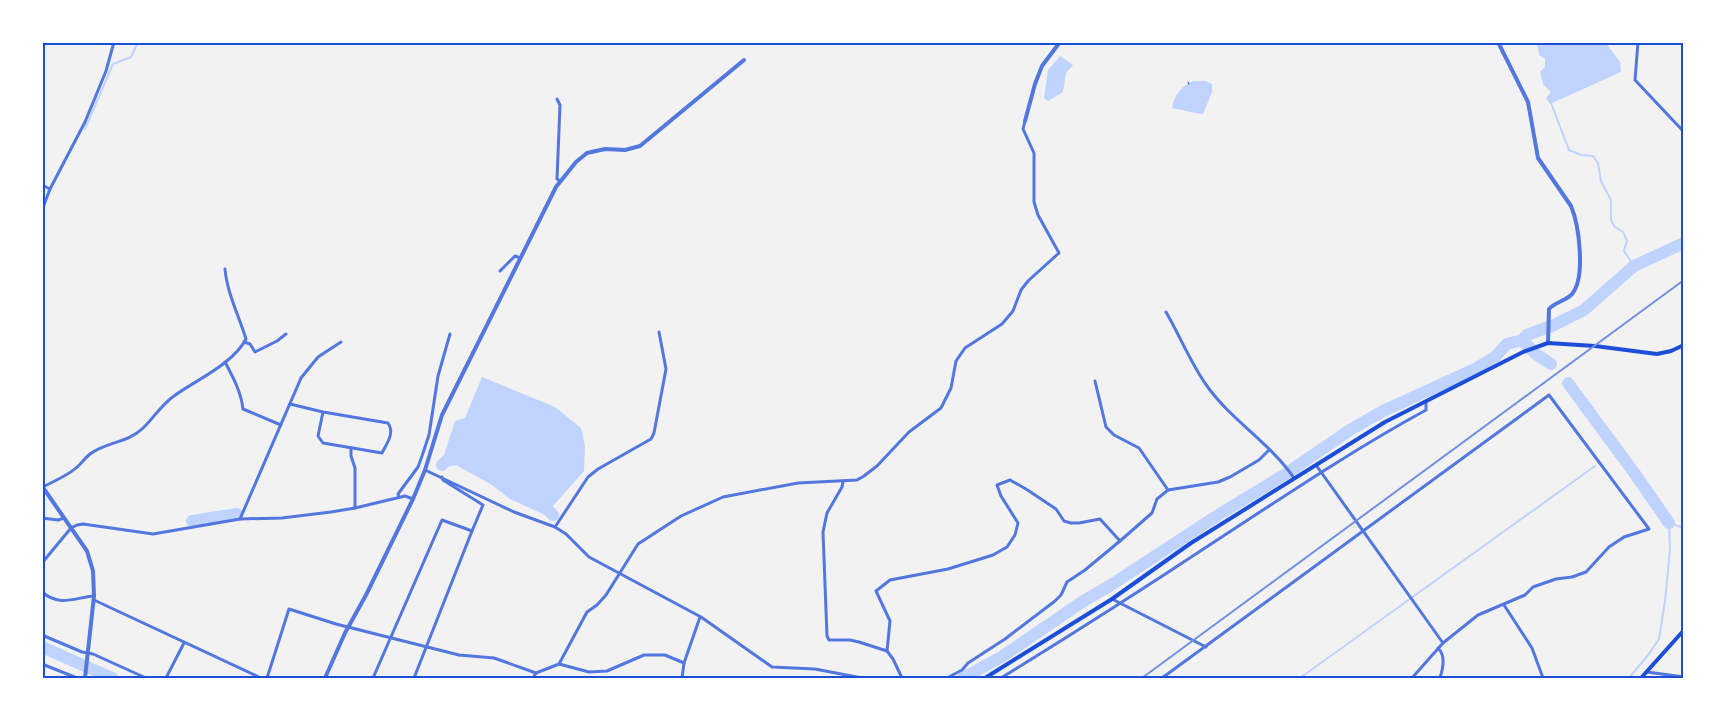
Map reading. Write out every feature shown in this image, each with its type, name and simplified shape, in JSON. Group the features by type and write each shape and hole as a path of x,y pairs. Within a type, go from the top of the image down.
{"main road":[{"path":"985,678 1112,599 1191,543 1293,476 1316,465 1385,422 1523,352 1548,343 1595,346 1657,354 1672,351 1684,345"},
{"path":"1641,678 1684,630"}],"street":[{"path":"42,210 50,189 85,122 106,71 114,42"},
{"path":"558,664 587,612 606,595 638,544 682,516 723,497 798,483 857,480 877,466 909,432 938,412 943,406 955,365 961,353 965,348 1002,324 1013,310 1021,290 1028,281 1059,253 1038,215 1034,202 1034,153 1023,129 1035,84 1042,66 1060,42"},
{"path":"1498,42 1528,102 1538,158 1571,206 1579,240 1578,271 1575,288 1569,296 1549,309 1548,343"},
{"path":"1638,42 1635,80 1684,132"},
{"path":"325,678 344,633 349,627 413,499 425,470 442,414 546,206 560,182 576,162 587,154 605,149 625,150 640,146 744,60"},
{"path":"557,99 560,105 557,179 560,182"},
{"path":"42,185 50,189"},
{"path":"500,271 515,256 520,258"},
{"path":"85,678 93,598 93,571 87,552 43,487 70,472 89,454 108,444 129,438 141,430 173,397 225,362 242,346 246,339 233,302 226,269"},
{"path":"1166,312 1207,386 1227,409 1284,464 1293,476"},
{"path":"555,527 588,477 598,469 651,439 666,369 659,332"},
{"path":"244,342 250,344 255,352 277,341 286,334"},
{"path":"399,497 398,494 418,467 429,435 438,376 450,334"},
{"path":"240,519 305,371 318,357 341,342"},
{"path":"225,362 233,376 244,409 281,426"},
{"path":"1095,381 1106,427 1114,435 1139,448 1168,490"},
{"path":"1162,678 1549,395 1649,529 1624,538 1609,547 1586,572 1533,587 1525,595 1478,615 1443,643 1412,678"},
{"path":"1001,678 1121,603 1321,472 1426,410 1426,401"},
{"path":"290,404 323,412 388,423 392,428 392,434 382,453 323,443 318,436 323,412"},
{"path":"351,448 351,456 355,468 355,508"},
{"path":"947,678 962,670 968,663 1005,639 1055,601 1061,595 1067,582 1085,570 1152,513 1157,500 1168,490 1186,486 1200,486 1230,477 1259,460 1269,450"},
{"path":"1316,465 1443,643"},
{"path":"425,470 514,512 555,527 566,534 589,557 620,572 700,617 772,668 815,669 862,678"},
{"path":"414,678 483,505 443,480 442,477"},
{"path":"888,652 890,621 876,591 890,580 948,568 993,555 1007,547 1015,535 1018,524 1001,496 997,485 1010,480 1056,509 1064,521 1070,523 1100,519 1120,541"},
{"path":"843,482 827,513 823,532 826,636 829,640 850,640 888,652 902,678"},
{"path":"42,563 72,528 77,525 83,524 153,534 240,519 282,518 355,508 405,496 413,499"},
{"path":"42,518 58,520 64,518"},
{"path":"373,678 442,520 472,531"},
{"path":"42,592 55,601 93,598 184,643 261,678"},
{"path":"1112,599 1206,647"},
{"path":"1504,605 1532,648 1543,678"},
{"path":"267,678 289,609 349,627 458,655 494,658 536,672 558,664 589,672 606,671 644,655 665,655 684,663"},
{"path":"682,678 684,663 700,617"},
{"path":"42,635 146,678"},
{"path":"166,678 184,643"},
{"path":"1438,648 1442,652 1441,678"},
{"path":"42,664 77,678"},
{"path":"533,678 536,672"},
{"path":"1646,672 1682,678 1684,673"}],"water":[{"path":"1537,43 1606,43 1620,62 1621,72 1550,104 1546,98 1551,92 1543,84 1540,72 1545,67 1545,59 1539,55"},
{"path":"1060,56 1073,65 1066,73 1063,92 1048,101 1044,98 1048,70"},
{"path":"1193,81 1206,81 1212,84 1212,92 1203,114 1172,108 1174,99 1179,92"},
{"path":"482,377 555,407 581,428 585,446 584,471 545,515 510,499 492,485 447,460 444,455 455,421 465,418"}],"waterway":[{"path":"85,129 113,64 131,57 138,42"},
{"path":"1551,103 1569,150 1581,155 1593,156 1598,163 1601,181 1611,200 1611,219 1614,226 1623,232 1627,241 1624,251 1634,266"},
{"path":"963,678 1003,656 1082,602 1287,473 1350,430 1383,411 1475,369 1496,356 1507,344 1522,340 1527,335 1554,325 1584,310 1634,266 1684,243"},
{"path":"1522,340 1536,354 1551,364"},
{"path":"1568,383 1669,523"},
{"path":"442,465 447,460 464,459"},
{"path":"1300,678 1595,466"},
{"path":"538,499 553,515"},
{"path":"192,521 237,514"},
{"path":"1629,678 1659,639 1670,549 1669,523 1684,528"},
{"path":"42,647 112,678"}],"railway":[{"path":"1142,678 1684,280"}]}
